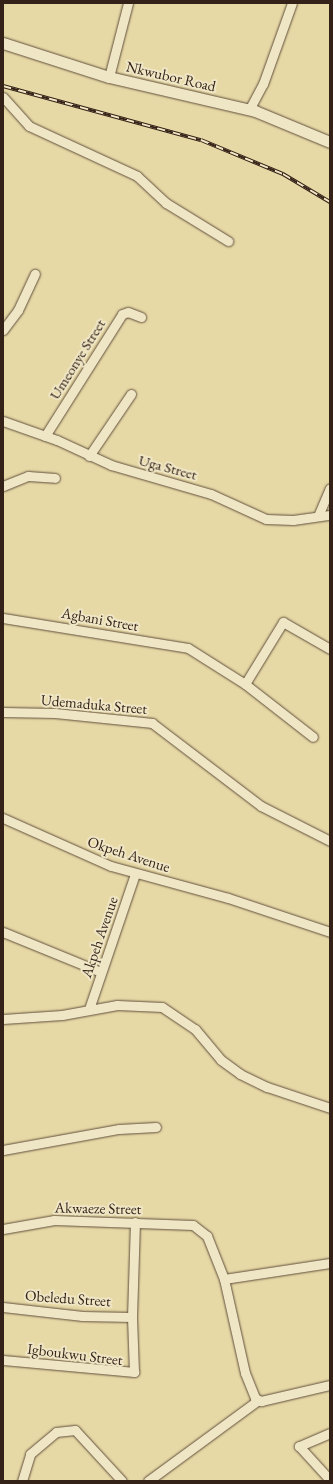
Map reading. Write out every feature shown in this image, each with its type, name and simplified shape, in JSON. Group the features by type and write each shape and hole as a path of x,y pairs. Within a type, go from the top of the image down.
{"street":[{"path":"110,77 128,3"},
{"path":"249,110 263,84 292,3"},
{"name":"Nkwubor Road","path":"3,43 110,77 249,110 330,142"},
{"path":"3,97 29,126 125,170 166,203 228,241"},
{"path":"3,330 18,310 35,274"},
{"name":"Umeonye Street","path":"45,436 122,314 128,312 141,317"},
{"path":"89,456 131,394"},
{"name":"Uga Street","path":"3,421 45,436 89,456 211,494 266,518 330,515"},
{"path":"3,486 28,476 55,478"},
{"path":"318,516 330,488"},
{"name":"Agbani Street","path":"3,618 192,649 245,684"},
{"path":"313,737 245,684 283,622 330,649"},
{"name":"Udemaduka Street","path":"3,712 55,713 152,723 178,740 261,806 330,841"},
{"name":"Okpeh Avenue","path":"3,818 87,857 135,874 228,898 330,932"},
{"name":"Akpeh Avenue","path":"89,1009 135,874"},
{"path":"3,932 101,972"},
{"path":"3,1019 136,1004 162,1007 195,1029 221,1060 240,1074 267,1087 330,1108"},
{"path":"3,1150 119,1129 156,1127"},
{"name":"Akwaeze Street","path":"3,1229 54,1220 193,1225 207,1236 224,1279"},
{"path":"132,1316 135,1222"},
{"path":"257,1400 245,1373 224,1279 330,1263"},
{"name":"Obeledu Street","path":"3,1307 82,1316 132,1316"},
{"name":"Igboukwu Street","path":"3,1360 130,1375 136,1366 132,1316"},
{"path":"148,1481 257,1400 330,1385"},
{"path":"22,1481 30,1454 56,1432 75,1430 122,1481"},
{"path":"330,1433 299,1446 330,1480"}],"railway":[{"path":"3,86 201,140 283,174 330,202"}]}
